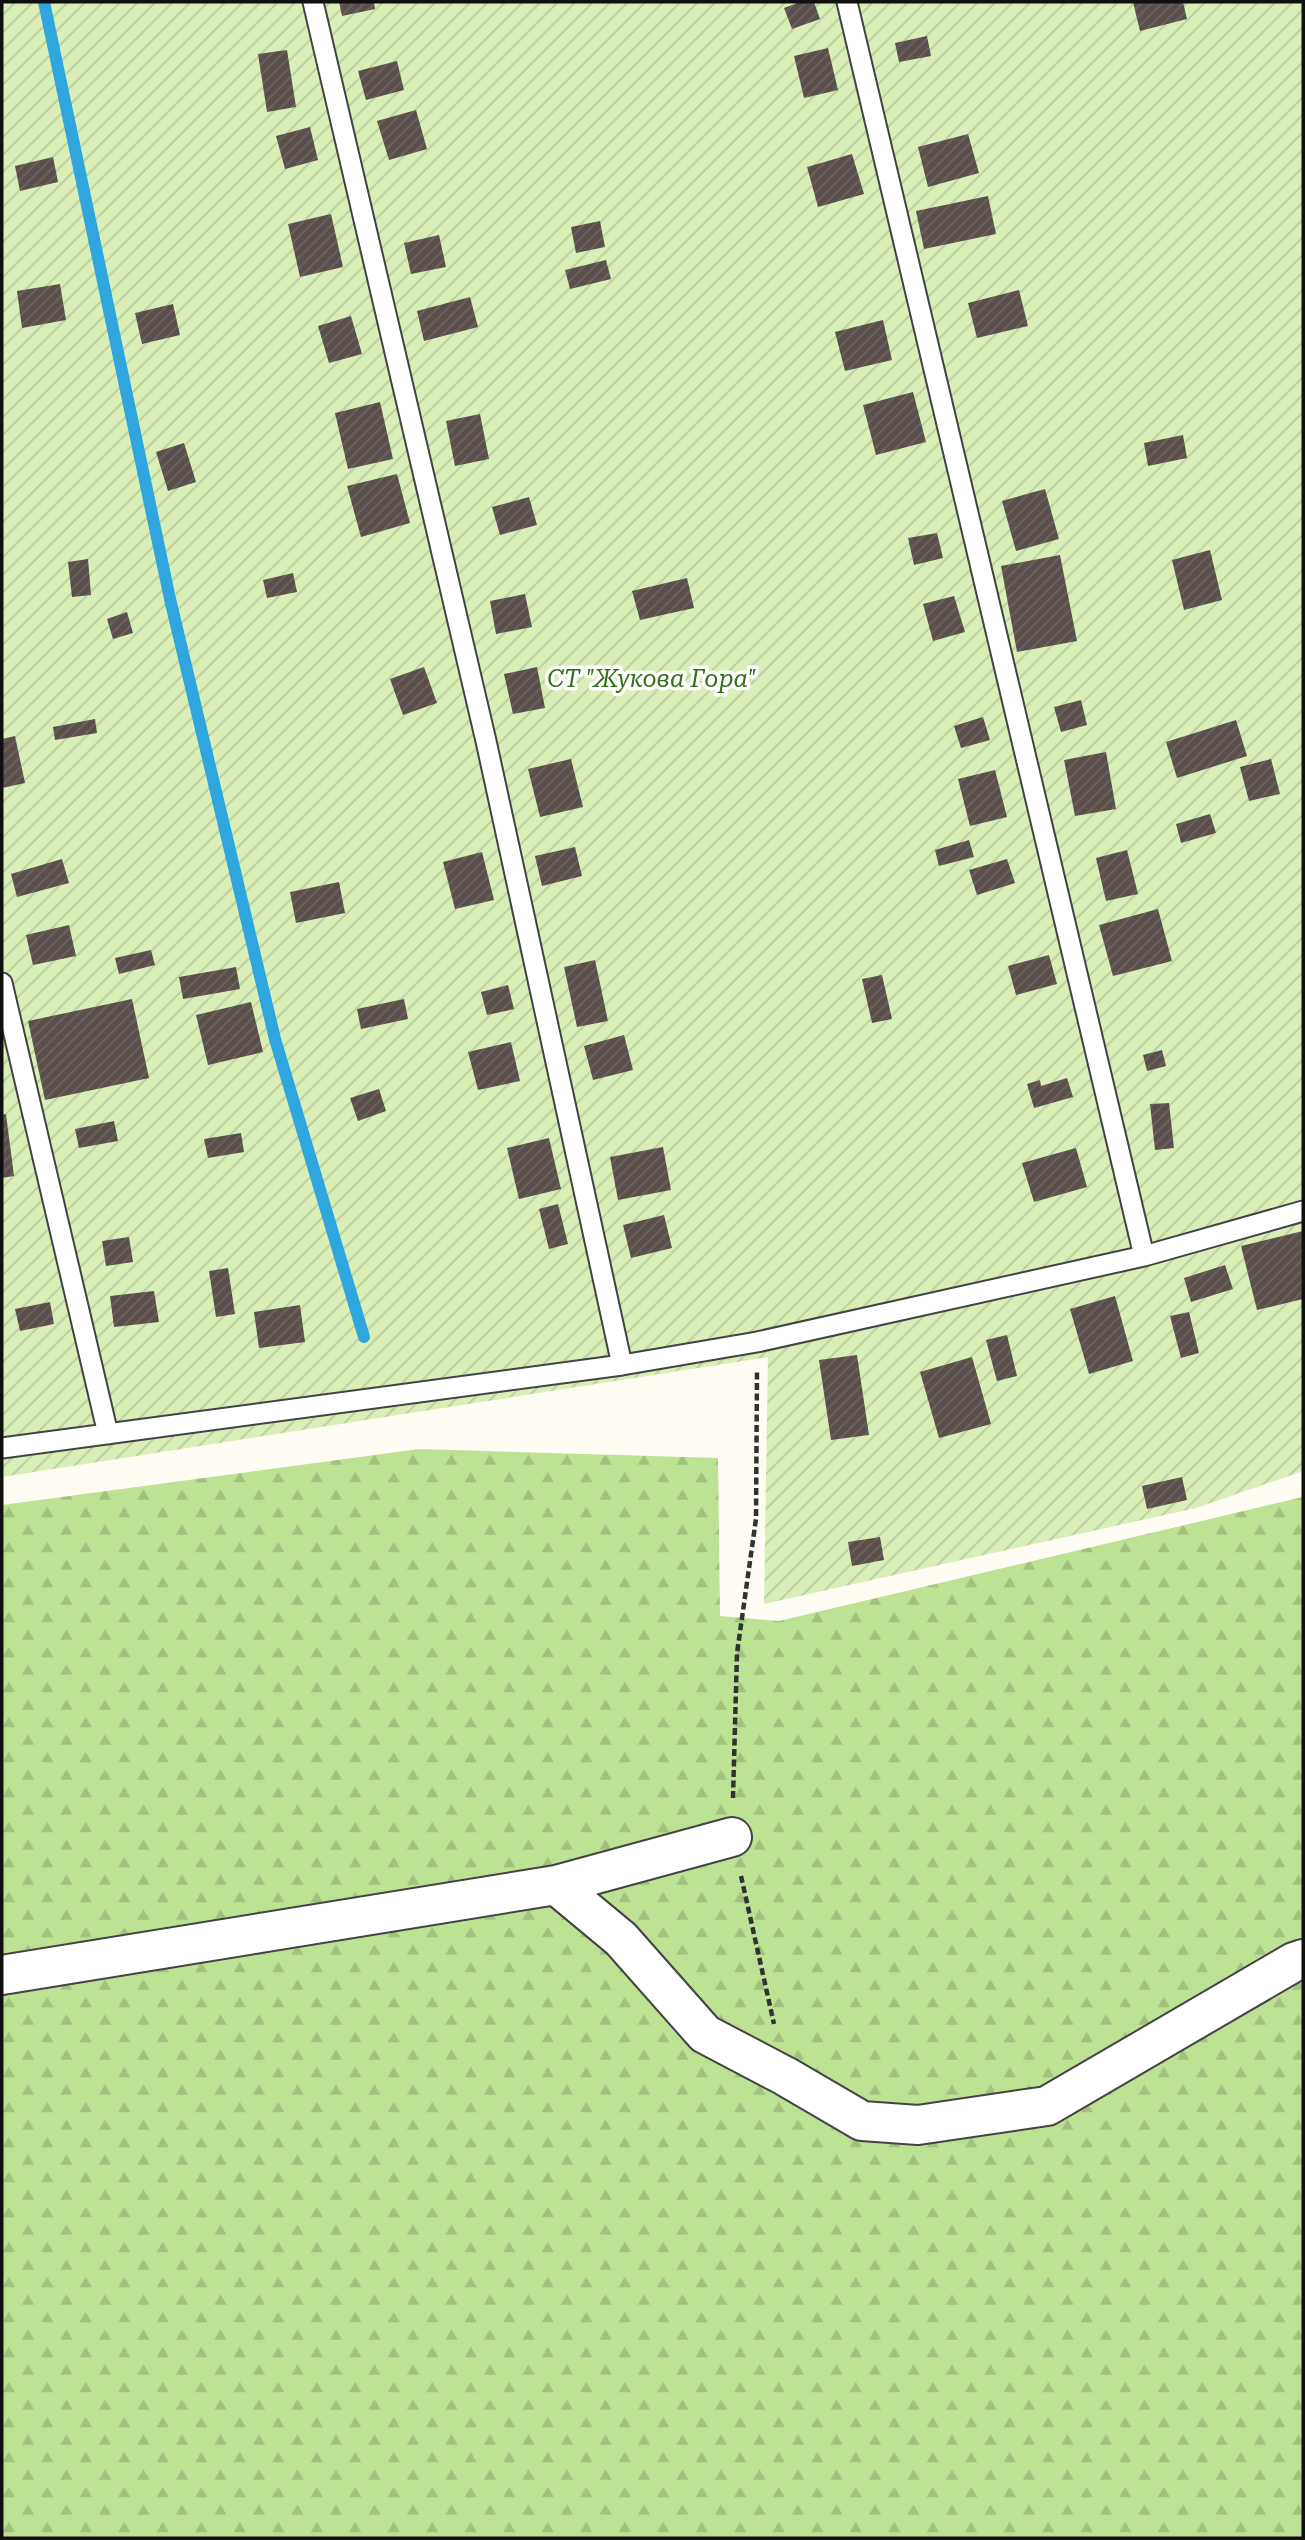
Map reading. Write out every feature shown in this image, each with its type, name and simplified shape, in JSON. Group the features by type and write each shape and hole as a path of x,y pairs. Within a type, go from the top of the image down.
{"street":[{"path":"2,1975 556,1885 732,1837"},
{"path":"556,1885 621,1939 705,2034 862,2121 918,2125 1047,2106 1282,1968 1303,1959"}],"lane":[{"path":"313,2 486,741 622,1365"},
{"path":"847,2 1144,1256"},
{"path":"2,983 108,1434"},
{"path":"2,1448 622,1365 757,1342 1144,1256 1303,1211"}],"path":[{"path":"757,1342 756,1520 737,1653 732,1837 785,2076"}],"green space":[{"name":"СТ \"Жукова Гора\"","path":"2,2 1303,2 1303,1471 1196,1508 764,1604 768,1357 2,1477"},
{"path":"419,1449 718,1458 720,1616 779,1621 1303,1497 1303,2538 2,2538 2,1505"}],"building":[{"path":"339,2 374,2 375,9 342,16"},
{"path":"800,2 814,2 820,19 792,29 784,8"},
{"path":"1133,2 1183,2 1187,19 1140,31"},
{"path":"927,36 931,56 899,62 895,43"},
{"path":"828,48 838,90 804,98 794,56"},
{"path":"287,50 296,107 267,112 258,54"},
{"path":"397,61 404,90 366,100 358,71"},
{"path":"416,110 427,149 389,160 377,121"},
{"path":"310,127 318,160 285,169 276,136"},
{"path":"968,134 979,173 928,187 918,147"},
{"path":"852,154 864,194 818,207 807,167"},
{"path":"53,157 58,182 20,191 15,166"},
{"path":"988,196 996,234 924,249 916,211"},
{"path":"331,214 343,267 300,277 288,224"},
{"path":"600,221 605,247 576,253 571,227"},
{"path":"439,235 446,267 411,274 404,243"},
{"path":"606,260 611,279 570,289 565,270"},
{"path":"60,284 66,320 22,328 17,291"},
{"path":"1019,290 1028,326 977,338 968,303"},
{"path":"470,297 478,327 424,341 417,311"},
{"path":"173,304 180,335 142,344 135,313"},
{"path":"351,316 362,354 329,363 318,326"},
{"path":"883,320 892,360 845,371 835,332"},
{"path":"913,392 926,442 876,455 863,405"},
{"path":"380,402 393,459 348,469 335,413"},
{"path":"480,414 489,459 455,466 446,421"},
{"path":"1183,435 1187,458 1148,466 1144,443"},
{"path":"184,443 196,482 168,491 156,452"},
{"path":"397,474 410,523 361,537 347,486"},
{"path":"1045,489 1059,539 1016,551 1002,501"},
{"path":"529,497 537,525 500,535 492,507"},
{"path":"937,533 943,558 914,565 908,538"},
{"path":"1210,550 1222,600 1184,610 1172,560"},
{"path":"1060,555 1077,641 1017,652 1001,566"},
{"path":"88,559 91,595 72,597 68,562"},
{"path":"293,573 297,592 267,598 263,580"},
{"path":"687,578 694,608 640,620 632,591"},
{"path":"525,594 532,627 496,634 490,601"},
{"path":"954,596 965,632 933,641 923,604"},
{"path":"127,612 133,633 113,639 107,619"},
{"path":"424,667 437,703 403,715 390,679"},
{"path":"537,667 545,708 513,714 504,674"},
{"path":"1081,700 1087,725 1061,732 1054,707"},
{"path":"983,717 990,740 961,748 954,726"},
{"path":"95,719 97,733 55,740 53,727"},
{"path":"1236,720 1247,756 1177,778 1166,742"},
{"path":"15,736 25,783 2,788 2,739"},
{"path":"1106,752 1116,809 1075,816 1064,760"},
{"path":"571,759 583,807 540,817 528,769"},
{"path":"1271,759 1280,794 1249,801 1240,767"},
{"path":"995,770 1007,817 970,826 958,779"},
{"path":"1210,814 1216,833 1181,843 1176,824"},
{"path":"969,840 974,857 939,866 935,850"},
{"path":"575,847 582,876 542,886 535,856"},
{"path":"1127,850 1138,894 1106,901 1096,858"},
{"path":"482,852 494,900 455,909 443,862"},
{"path":"62,859 69,883 17,897 11,874"},
{"path":"1007,859 1015,883 977,895 969,870"},
{"path":"339,882 345,913 296,923 290,892"},
{"path":"1158,909 1172,961 1113,976 1099,925"},
{"path":"69,925 76,956 33,965 26,935"},
{"path":"151,950 155,965 119,974 115,958"},
{"path":"1049,955 1057,984 1016,995 1008,966"},
{"path":"595,960 608,1021 577,1027 564,967"},
{"path":"236,967 240,989 183,999 179,977"},
{"path":"882,975 892,1019 872,1023 862,979"},
{"path":"508,985 514,1009 487,1015 481,992"},
{"path":"132,999 149,1078 45,1100 28,1021"},
{"path":"404,999 408,1019 361,1029 357,1009"},
{"path":"251,1002 263,1052 208,1065 196,1015"},
{"path":"624,1035 633,1070 593,1080 584,1046"},
{"path":"511,1042 520,1081 478,1090 468,1052"},
{"path":"1162,1050 1166,1066 1147,1071 1143,1055"},
{"path":"1067,1078 1073,1097 1034,1108 1027,1084 1040,1080 1041,1086"},
{"path":"379,1089 386,1111 358,1121 350,1098"},
{"path":"1169,1103 1174,1148 1155,1150 1150,1104"},
{"path":"6,1114 14,1176 2,1178 2,1115"},
{"path":"114,1121 118,1141 79,1148 75,1129"},
{"path":"241,1133 244,1152 208,1158 204,1139"},
{"path":"549,1138 561,1189 519,1199 507,1148"},
{"path":"663,1147 671,1190 618,1200 610,1157"},
{"path":"1076,1148 1087,1187 1034,1202 1022,1163"},
{"path":"558,1204 568,1244 549,1249 539,1209"},
{"path":"664,1215 672,1248 631,1258 623,1225"},
{"path":"1303,1231 1303,1299 1257,1310 1241,1246"},
{"path":"129,1237 133,1262 106,1266 102,1241"},
{"path":"1225,1265 1233,1289 1191,1302 1184,1278"},
{"path":"228,1268 235,1314 216,1317 209,1271"},
{"path":"154,1291 159,1322 114,1327 110,1296"},
{"path":"1115,1296 1133,1361 1089,1374 1070,1309"},
{"path":"50,1302 54,1324 20,1331 15,1309"},
{"path":"300,1305 305,1342 259,1348 254,1312"},
{"path":"1189,1312 1199,1353 1181,1358 1170,1316"},
{"path":"1007,1335 1017,1376 997,1381 986,1340"},
{"path":"857,1355 869,1435 831,1440 819,1360"},
{"path":"972,1357 991,1424 939,1438 920,1372"},
{"path":"1182,1477 1187,1500 1147,1509 1142,1486"},
{"path":"880,1537 884,1560 852,1566 848,1542"}],"waterway":[{"path":"44,2 170,599 275,1039 364,1337"}]}
